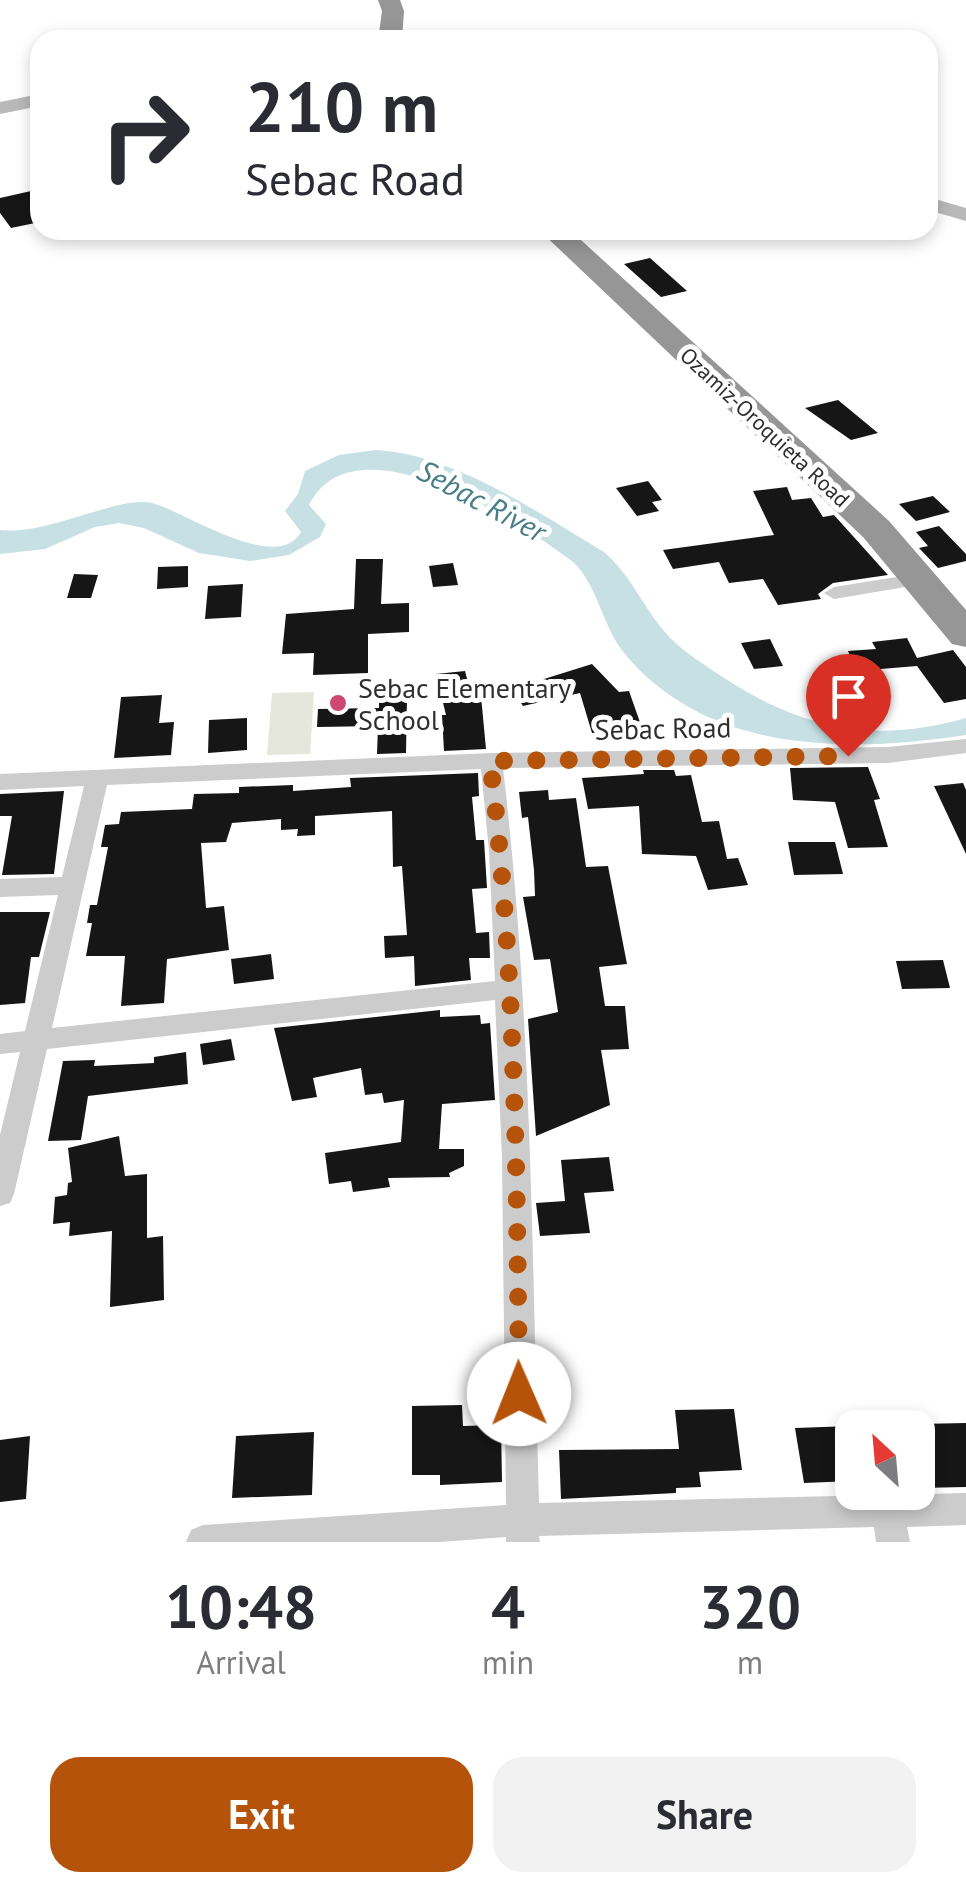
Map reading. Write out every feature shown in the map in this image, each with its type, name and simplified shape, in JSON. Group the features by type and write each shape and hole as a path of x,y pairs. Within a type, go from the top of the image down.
{"highway":[{"path":"389,0 393,12 391,30"},
{"name":"Ozamiz-Oroquieta Road","path":"564,240 876,529 966,635"}],"street":[{"path":"0,108 30,102"},
{"path":"938,206 966,214"},
{"path":"834,593 922,580"},
{"name":"Sebac Road","path":"0,782 490,761 888,755 966,746"},
{"path":"490,761 502,852 516,1157 522,1531"},
{"path":"0,1194 96,779"},
{"path":"0,888 72,886"},
{"path":"0,1044 508,989"},
{"path":"935,1509 966,1509"},
{"path":"203,1542 522,1531 870,1510"},
{"path":"887,1510 893,1542"}],"shaded area":[{"path":"314,692 310,754 267,755 272,693"}],"water":[{"name":"Sebac River","path":"376,450 435,462 465,474 604,552 676,643 748,693 807,719 867,730 899,730 966,718 966,735 875,744 828,744 782,739 738,728 697,711 659,687 625,654 588,582 573,562 478,502 438,484 398,473 362,470 331,480 309,505 326,524 320,537 289,555 250,561 199,553 144,528 119,523 95,527 45,549 0,554 0,530 39,527 138,502 167,508 252,544 272,547 289,543 301,532 285,511 298,494 305,471 339,455"}],"building":[{"path":"30,191 30,224 11,228 0,213 0,198"},
{"path":"650,258 687,291 661,297 624,264"},
{"path":"838,400 878,433 851,440 805,408"},
{"path":"648,481 662,500 652,502 659,511 637,516 616,488"},
{"path":"787,487 792,500 811,498 823,517 834,515 888,575 833,583 818,594 821,599 778,605 763,579 729,583 719,562 673,569 663,550 774,535 753,491"},
{"path":"933,496 950,512 916,521 899,504"},
{"path":"939,526 966,554 966,561 938,568 919,548 928,546 916,532"},
{"path":"356,559 383,559 381,604 409,603 409,632 368,634 368,673 313,675 314,653 282,654 286,614 354,609"},
{"path":"453,563 458,585 433,587 429,566"},
{"path":"188,566 188,587 157,589 158,567"},
{"path":"74,574 98,575 91,598 67,598"},
{"path":"243,584 241,617 205,619 208,586"},
{"path":"907,638 917,658 953,650 966,667 966,699 944,703 917,666 856,671 848,651 876,649 872,642"},
{"path":"770,639 783,666 754,669 741,643"},
{"path":"592,664 619,692 629,691 642,728 592,733 580,693 523,706 512,689"},
{"path":"465,671 472,698 481,696 486,749 444,751 442,715 446,715 436,674"},
{"path":"162,695 159,723 174,722 171,755 114,758 121,697"},
{"path":"379,697 407,697 406,753 377,754 378,726 317,727 318,709 379,708"},
{"path":"247,718 247,750 208,753 209,720"},
{"path":"868,767 880,799 874,800 888,847 848,848 835,802 793,800 790,768"},
{"path":"643,770 674,770 676,776 691,775 702,822 719,821 727,859 738,858 748,885 708,890 696,856 642,854 639,806 588,809 582,778 644,774"},
{"path":"478,773 479,796 472,797 476,840 484,840 487,888 472,889 476,933 489,932 490,958 469,958 471,980 415,986 414,956 385,958 384,936 407,935 402,866 393,867 392,811 315,816 315,835 297,836 298,829 281,830 281,819 232,823 226,842 201,843 206,908 224,906 229,950 167,959 164,1003 121,1006 125,956 86,956 92,923 87,923 90,905 97,905 108,847 101,847 105,825 119,824 121,812 192,809 194,794 239,793 239,787 293,785 293,791 351,787 350,778"},
{"path":"963,783 966,790 966,854 934,786"},
{"path":"548,790 549,800 576,798 586,867 608,866 627,964 599,967 605,1006 625,1006 629,1049 601,1050 610,1105 536,1136 528,1019 558,1012 550,959 534,960 523,897 535,896 534,870 528,817 522,818 519,792"},
{"path":"64,791 54,874 2,875 12,816 0,816 0,794"},
{"path":"788,842 835,842 843,874 794,875"},
{"path":"0,912 50,912 39,957 31,957 25,1003 0,1005"},
{"path":"271,954 274,979 234,984 231,959"},
{"path":"943,960 950,988 902,989 896,961"},
{"path":"440,1010 440,1017 480,1015 481,1024 490,1023 495,1100 442,1104 439,1149 464,1149 464,1166 449,1173 450,1177 388,1178 390,1187 353,1192 351,1181 329,1184 325,1153 401,1142 404,1100 384,1103 382,1093 365,1095 361,1068 313,1078 317,1097 292,1101 274,1028"},
{"path":"231,1039 235,1060 203,1065 200,1044"},
{"path":"186,1052 188,1084 88,1096 81,1140 48,1141 63,1061 95,1060 94,1066 154,1063 154,1057"},
{"path":"119,1136 125,1176 147,1174 147,1238 163,1236 164,1300 110,1307 112,1231 69,1236 70,1222 53,1224 55,1197 67,1195 68,1183 72,1182 68,1148"},
{"path":"609,1157 614,1191 584,1193 590,1233 540,1236 536,1203 565,1201 561,1160"},
{"path":"462,1405 463,1426 501,1425 502,1482 440,1485 440,1475 412,1475 412,1406"},
{"path":"734,1409 742,1470 699,1472 701,1487 676,1488 676,1493 561,1499 559,1450 679,1449 675,1410"},
{"path":"966,1423 966,1487 935,1488 935,1424"},
{"path":"835,1427 835,1482 804,1483 795,1428"},
{"path":"314,1432 312,1495 232,1498 236,1436"},
{"path":"30,1436 26,1499 0,1502 0,1440"}],"place":[{"name":"Sebac Elementary School","path":"338,703"}],"route":[{"path":"519,1394 516,1157 502,852 490,761 848,756"}]}
